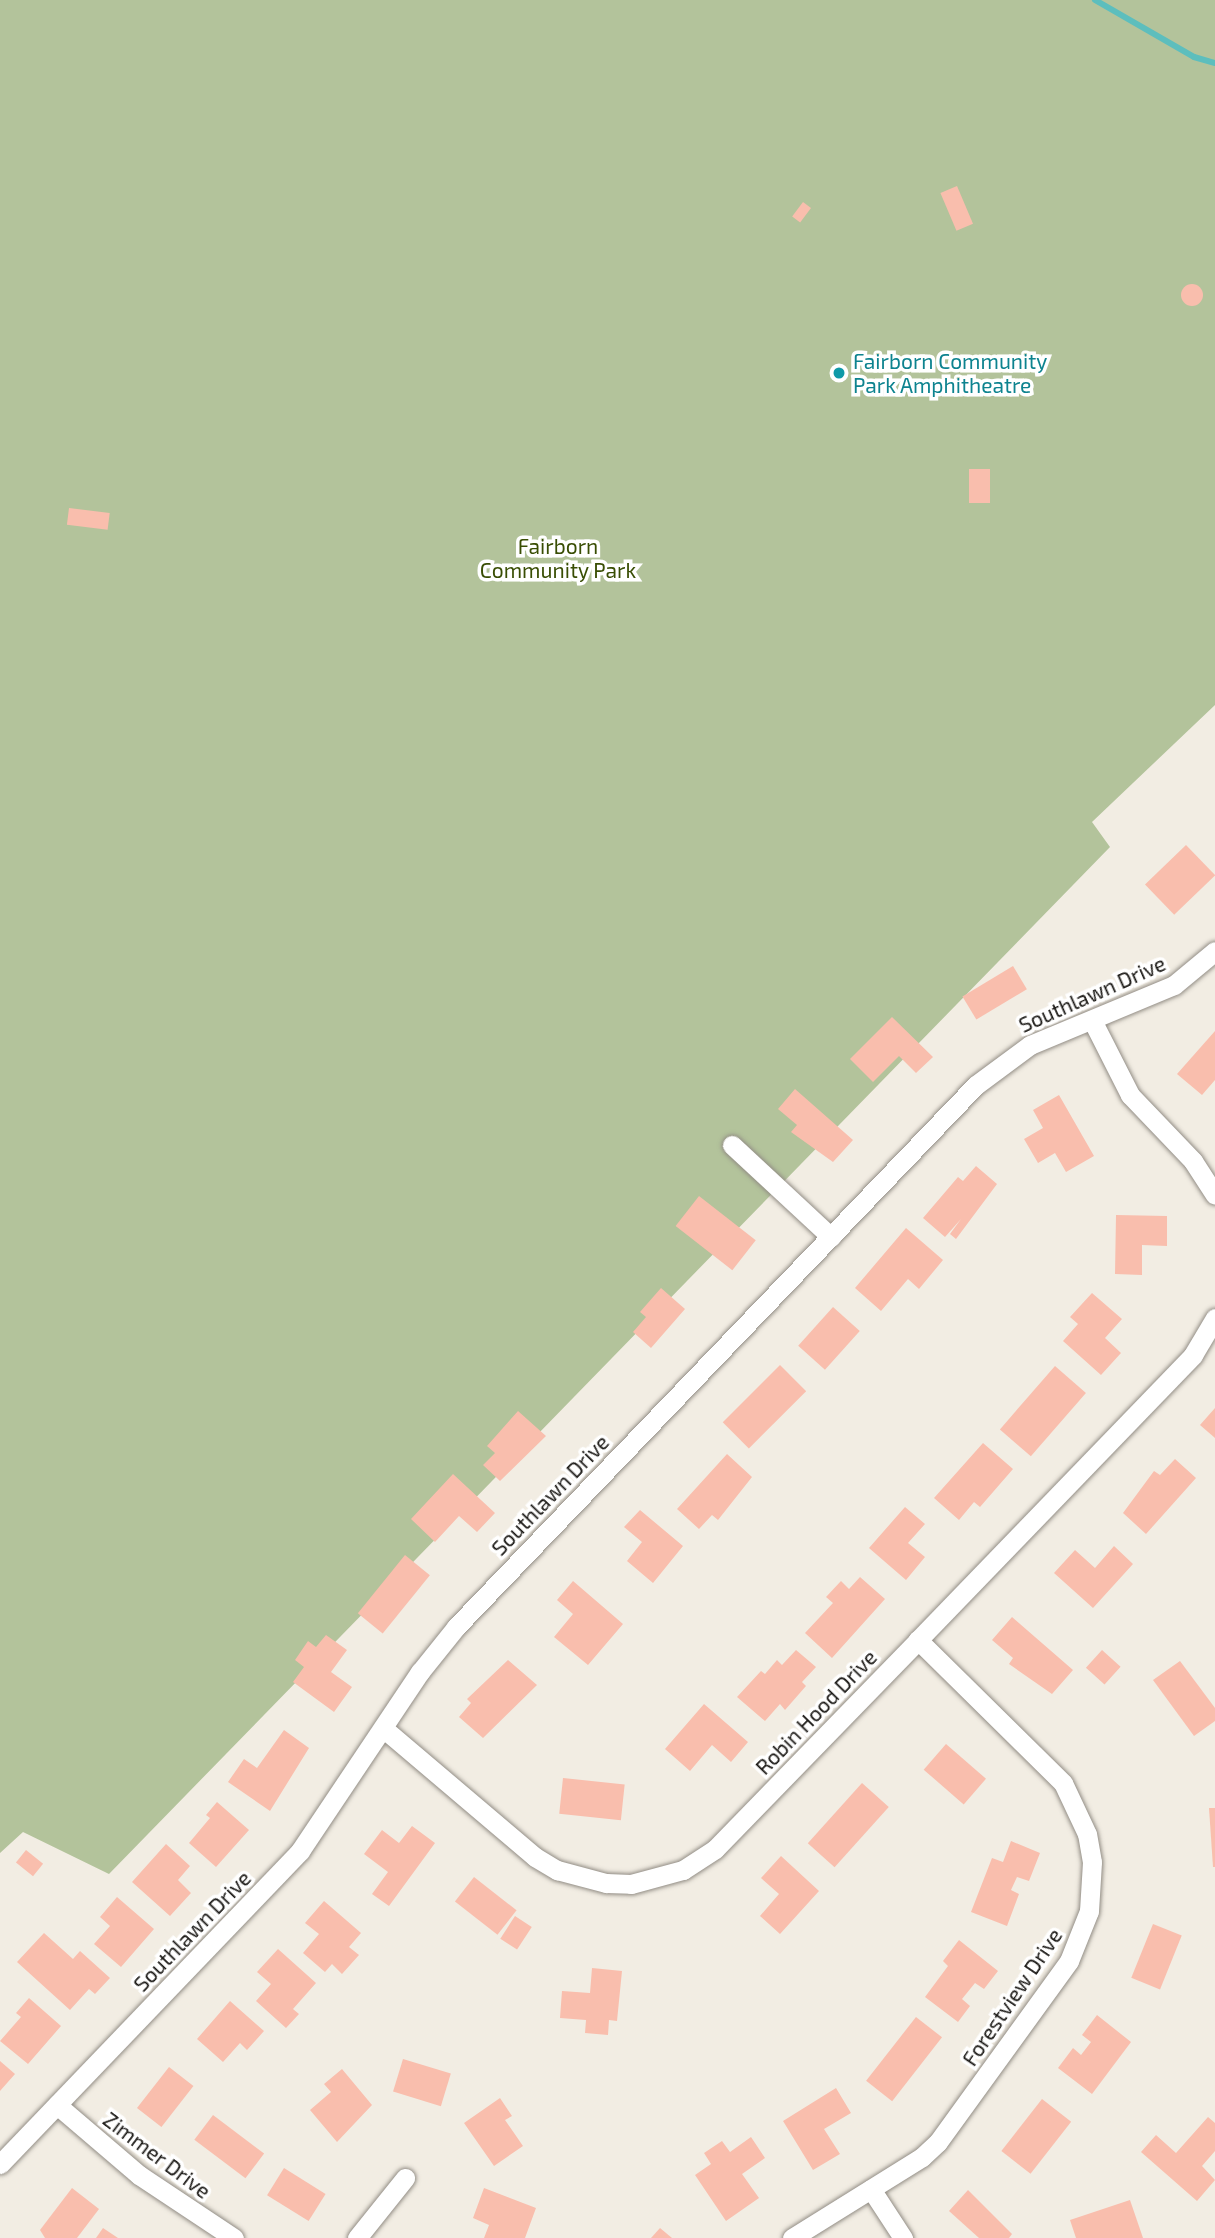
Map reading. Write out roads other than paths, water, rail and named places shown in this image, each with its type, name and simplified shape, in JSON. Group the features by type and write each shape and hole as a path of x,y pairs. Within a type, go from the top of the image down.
{"street":[{"name":"Southlawn Drive","path":"0,2164 300,1851 383,1728 456,1627 992,1070 1030,1045 1174,985 1215,951"},
{"path":"1092,1020 1130,1095 1193,1161 1215,1195"},
{"path":"732,1145 831,1237"},
{"name":"Robin Hood Drive","path":"383,1728 546,1863 581,1879 644,1882 683,1870 715,1849 1193,1355 1215,1318"},
{"name":"Forestview Drive","path":"792,2238 922,2157 951,2127 1069,1961 1084,1927 1092,1891 1087,1834 1063,1783 918,1640"},
{"name":"Zimmer Drive","path":"57,2105 139,2175 234,2238"},
{"path":"358,2238 405,2178"},
{"path":"871,2189 903,2238"}],"waterway":[{"path":"1095,0 1194,57 1215,63"}],"place":[{"name":"Fairborn Community Park Amphitheatre","path":"839,373"}],"park label":[{"name":"Fairborn Community Park","path":"558,558"}]}
